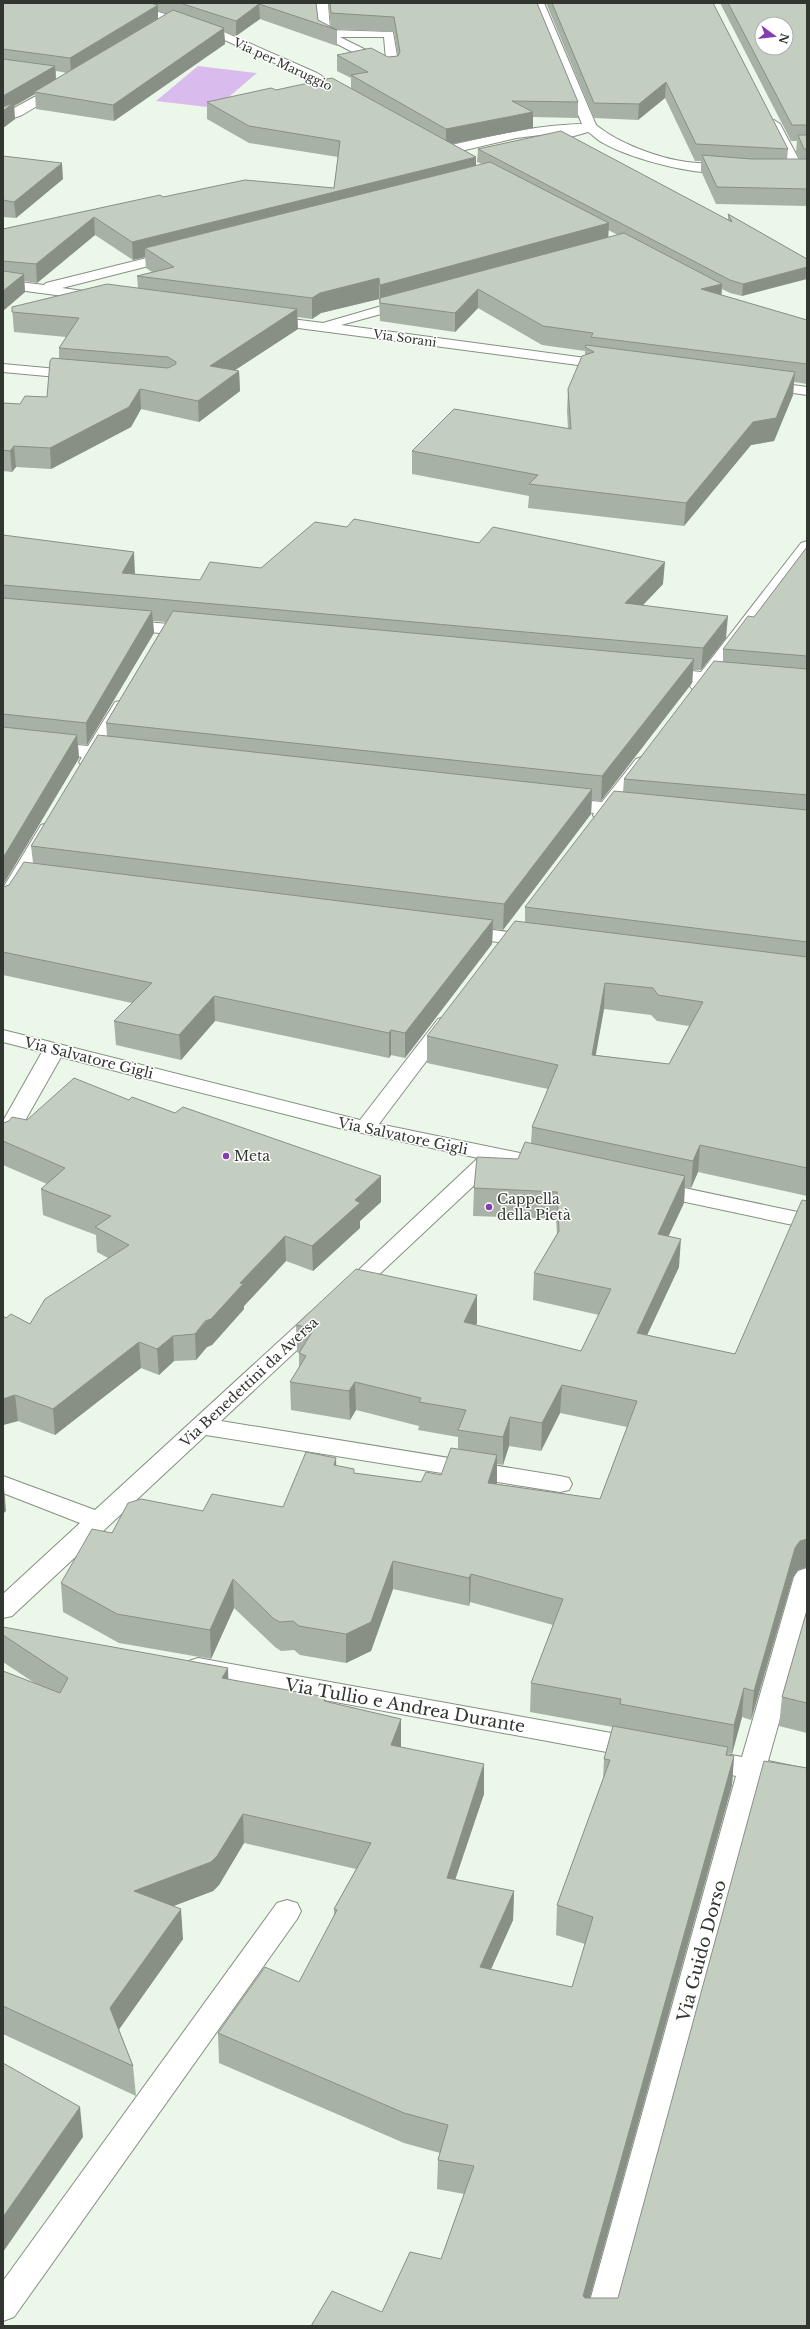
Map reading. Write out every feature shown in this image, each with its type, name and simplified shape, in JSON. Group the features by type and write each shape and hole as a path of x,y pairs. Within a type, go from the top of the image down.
{"street":[{"name":"Via per Maruggio","path":"117,3 220,34 313,76 361,103"},
{"path":"322,3 324,33"},
{"path":"538,3 590,127 606,140 629,150 685,166 745,169"},
{"path":"159,27 173,19"},
{"path":"324,33 389,34 393,68 379,61 324,33"},
{"path":"3,118 18,112 72,80 57,77"},
{"path":"768,113 786,147 802,171"},
{"path":"506,150 566,136 590,127"},
{"path":"444,151 516,133 553,128 590,127"},
{"path":"430,143 461,160"},
{"path":"786,147 800,147"},
{"path":"783,170 802,171"},
{"path":"40,288 186,252"},
{"path":"3,284 117,299"},
{"path":"319,326 426,298"},
{"name":"Via Sorani","path":"257,318 626,367"},
{"path":"3,368 90,376"},
{"path":"752,384 807,391"},
{"path":"687,702 807,546"},
{"path":"104,623 163,636 207,633"},
{"path":"650,672 752,682"},
{"path":"78,779 130,691"},
{"path":"3,743 133,757"},
{"path":"593,827 654,746"},
{"path":"544,802 646,812"},
{"path":"3,904 58,812"},
{"path":"19,877 43,880"},
{"path":"495,957 523,920"},
{"path":"446,930 548,943"},
{"path":"365,1128 456,1008"},
{"name":"Via Salvatore Gigli","path":"3,1036 365,1128 565,1170"},
{"path":"3,1140 54,1050"},
{"name":"Via Benedettini da Aversa","path":"6,1625 98,1521 494,1155"},
{"path":"635,1185 807,1221"},
{"path":"201,1426 560,1484"},
{"path":"3,1484 98,1521"},
{"name":"Via Guido Dorso","path":"599,2326 752,1769 807,1577"},
{"name":"Via Tullio e Andrea Durante","path":"175,1663 807,1779"},
{"path":"3,2307 287,1911"}],"shaded area":[{"path":"198,66 257,73 216,108 156,101"}],"building":[{"path":"3,3 150,3 158,5 70,58 3,49"},
{"path":"180,3 316,3 318,20 337,30 259,4 236,21"},
{"path":"330,3 537,3 578,102 512,101 533,112 446,129 351,75 368,72 337,55 371,48 388,57 398,56 400,52 394,17 331,13"},
{"path":"552,3 713,3 788,149 696,144 666,82 639,104 594,103"},
{"path":"728,3 807,3 807,125 792,125 756,56 794,56 794,16 754,16 754,53"},
{"path":"173,10 224,28 113,105 34,92"},
{"path":"3,59 55,66 3,96"},
{"path":"332,78 476,157 132,242 94,217 36,264 3,261 3,229 160,195 163,197 245,180 334,188 340,141 249,126 207,102 271,88 276,90"},
{"path":"13,103 3,111 3,107"},
{"path":"561,131 732,222 728,214 807,259 807,267 743,284 730,280 478,149"},
{"path":"798,135 807,135 807,149 804,149"},
{"path":"702,155 751,159 807,159 807,189 717,187"},
{"path":"3,156 62,163 14,202 3,200"},
{"path":"490,162 609,223 380,285 379,278 320,293 312,298 137,276 174,267 145,248"},
{"path":"624,233 722,284 701,289 807,320 807,364 591,337 593,333 543,326 478,289 455,313 380,303 380,298"},
{"path":"3,271 24,274 3,291"},
{"path":"107,284 297,309 210,366 239,371 198,401 140,389 129,407 50,448 14,446 10,451 3,450 3,403 20,404 25,396 47,397 50,361 52,358 168,368 176,364 176,362 168,357 59,348 79,318 12,312 12,307"},
{"path":"586,345 795,372 776,418 753,422 686,503 529,484 538,475 412,451 454,409 571,429 568,389 582,356 594,352 585,347"},
{"path":"354,519 479,543 493,527 665,562 625,603 728,616 703,648 3,585 3,535 134,552 122,573 200,580 210,562 261,568 315,522 347,527"},
{"path":"807,547 807,656 723,649 748,616 754,617"},
{"path":"3,598 152,611 86,723 3,714"},
{"path":"173,611 694,659 602,776 106,723"},
{"path":"714,661 807,669 807,795 624,779"},
{"path":"3,727 77,735 3,858"},
{"path":"98,735 592,789 504,904 31,846"},
{"path":"614,791 807,810 807,942 525,907"},
{"path":"24,862 493,920 405,1033 391,1030 389,1033 214,996 179,1035 114,1021 152,983 3,952 3,887 9,885"},
{"path":"515,921 807,957 807,1168 700,1145 693,1161 532,1127 558,1065 427,1036","holes":["605,983 653,988 658,995 703,1002 669,1064 592,1055"]},
{"path":"74,1078 129,1100 132,1097 175,1113 183,1107 381,1176 355,1200 360,1203 312,1246 285,1236 240,1283 243,1284 211,1319 205,1321 195,1334 173,1336 157,1349 139,1342 53,1409 15,1395 3,1399 3,1316 6,1318 11,1314 30,1324 45,1299 129,1245 95,1227 111,1216 41,1189 65,1168 3,1141 3,1123 9,1121 12,1117 27,1120"},
{"path":"525,1142 685,1176 658,1234 681,1239 637,1333 735,1354 802,1200 807,1201 807,1539 800,1541 795,1548 754,1691 744,1688 734,1725 620,1704 621,1699 531,1683 563,1599 471,1574 469,1578 393,1561 371,1622 346,1634 299,1626 293,1621 280,1622 274,1619 233,1579 210,1630 117,1614 61,1583 92,1529 112,1533 128,1503 141,1499 203,1511 212,1494 283,1507 306,1452 336,1458 334,1465 354,1469 354,1473 421,1482 426,1472 441,1475 451,1448 497,1455 488,1483 600,1499 637,1401 562,1385 542,1423 510,1417 503,1437 458,1430 466,1410 419,1402 421,1398 355,1382 349,1391 290,1382 306,1356 299,1353 314,1329 296,1325 356,1269 477,1295 464,1322 581,1351 611,1289 534,1273 559,1231 557,1192 474,1188 477,1157 518,1159"},
{"path":"807,1610 807,1703 782,1697"},
{"path":"3,1627 228,1668 222,1678 326,1697 324,1701 401,1719 391,1745 484,1764 447,1878 514,1891 480,1967 572,1987 593,1917 557,1905 610,1760 604,1759 613,1726 728,1747 726,1755 734,1756 583,2296 585,2298 618,2298 764,1761 807,1768 807,2326 311,2326 332,2291 382,2312 410,2252 441,2259 474,2166 438,2160 448,2125 404,2113 218,2033 265,1967 299,1982 337,1910 334,1909 371,1843 243,1814 217,1856 211,1862 134,1891 181,1909 110,2008 133,2066 3,2006 3,1671 60,1693 68,1678 3,1635"},
{"path":"3,2063 80,2107 3,2217"}],"place":[{"name":"Meta","path":"226,1156"},
{"name":"Cappella della Pietà","path":"489,1207"}]}
